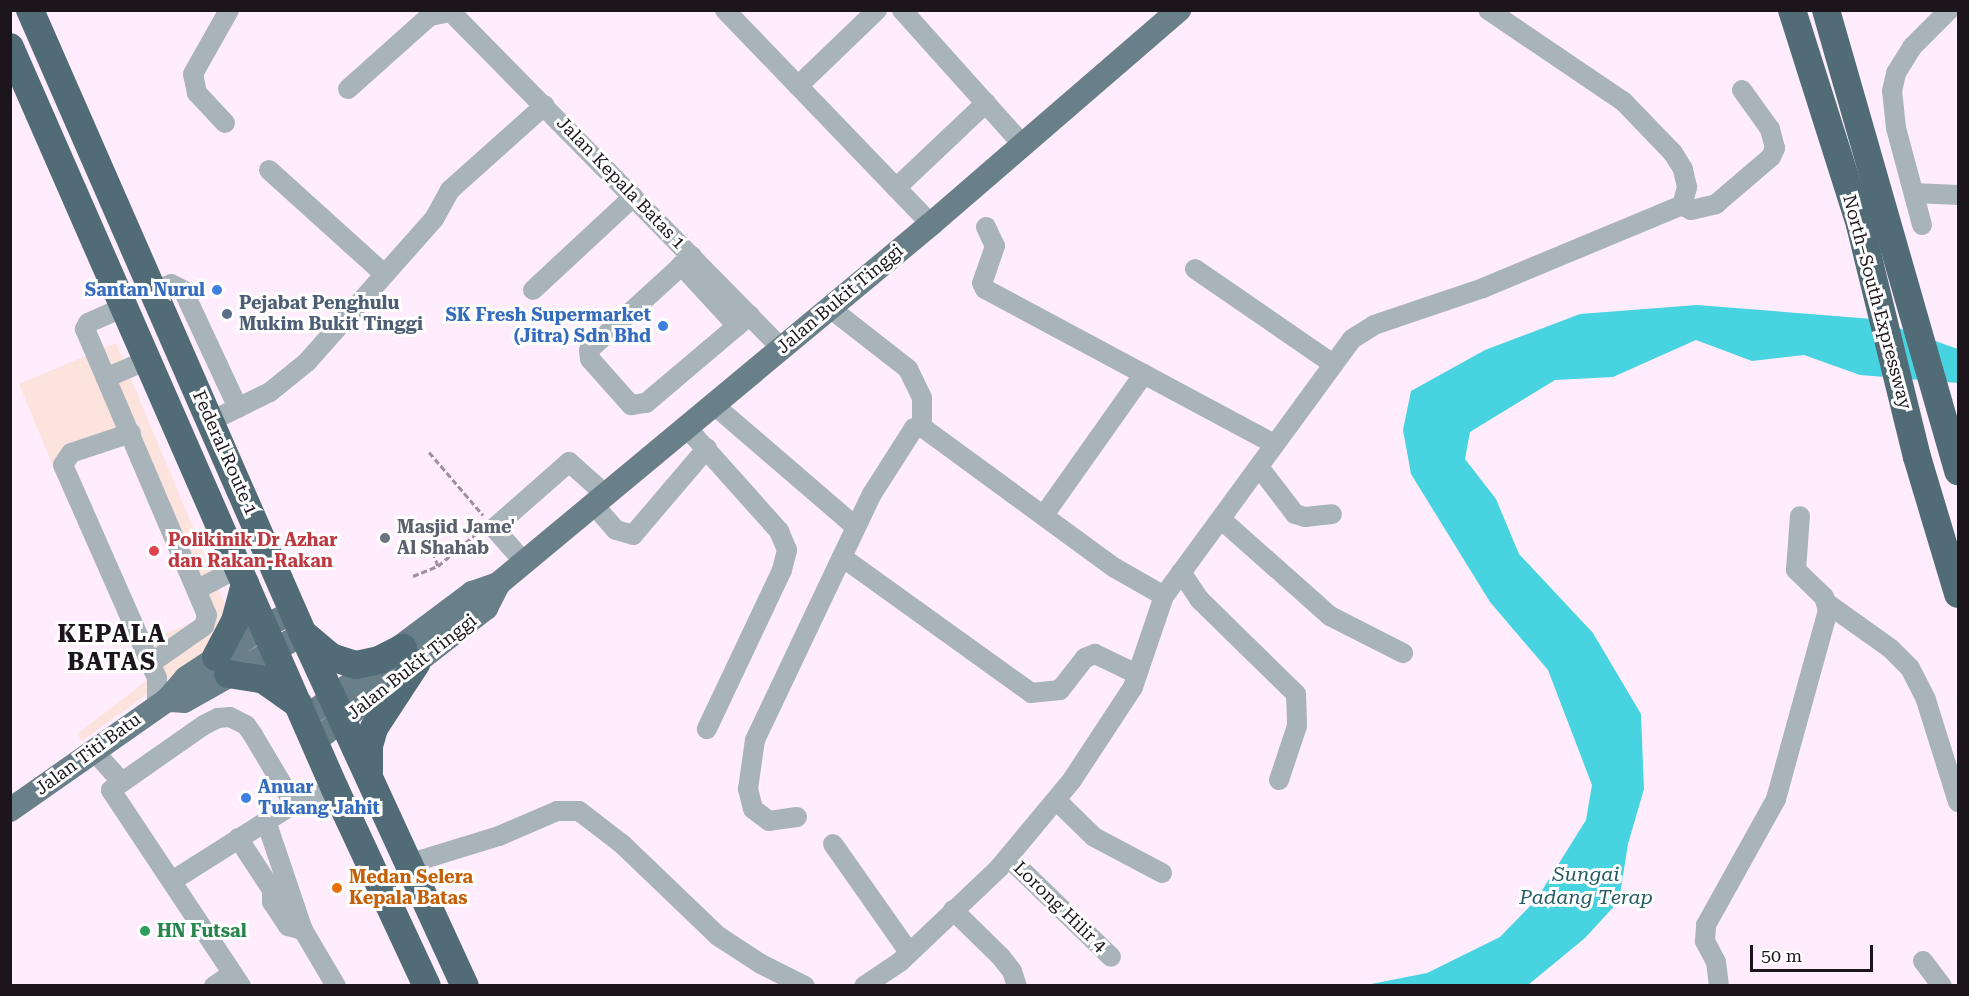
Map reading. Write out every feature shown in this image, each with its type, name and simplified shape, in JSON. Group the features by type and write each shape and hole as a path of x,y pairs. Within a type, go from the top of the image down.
{"highway":[{"name":"Federal Route 1","path":"30,10 299,623 411,863 465,986"},
{"name":"North–South Expressway","path":"1792,10 1860,225 1917,457 1959,594"},
{"name":"North–South Expressway","path":"1826,10 1888,214 1956,462"},
{"name":"Federal Route 1","path":"10,47 335,789 426,986"},
{"path":"241,575 235,621 222,666 264,680 307,722"},
{"path":"299,623 331,657 356,665 410,656"},
{"path":"369,773 369,746 374,728 410,656"}],"main road":[{"name":"Jalan Bukit Tinggi","path":"307,722 340,709 410,656 472,593 498,584 600,500 931,224 1179,10"},
{"name":"Jalan Titi Batu","path":"10,810 162,702 184,701 222,666 269,637 299,623"}],"street":[{"path":"225,123 197,93 193,74 229,10"},
{"path":"725,10 931,224"},
{"path":"798,87 878,10"},
{"path":"902,10 1023,145"},
{"path":"1488,10 1601,83 1630,109 1673,153 1683,170 1687,187 1682,205"},
{"path":"1922,225 1894,118 1892,91 1896,73 1912,47 1949,10"},
{"name":"Jalan Kepala Batas 1","path":"348,89 430,16 445,11 459,18 633,197 686,260 744,321 781,348"},
{"path":"1682,205 1691,210 1716,204 1771,158 1775,148 1770,129 1742,90"},
{"path":"896,188 986,103"},
{"path":"211,421 270,392 307,362 434,219 450,190 545,105"},
{"path":"269,170 384,274"},
{"path":"1914,193 1959,195"},
{"path":"533,290 633,197"},
{"path":"864,986 892,968 1009,858 1056,800 1118,714 1137,674 1164,596 1222,521 1274,444 1333,364 1364,329 1484,288 1682,205"},
{"path":"986,227 995,246 982,283 985,289 1274,444"},
{"path":"686,260 589,350 590,359 631,405 646,403 744,321"},
{"path":"1195,269 1333,364"},
{"path":"154,291 171,284 183,290 238,408"},
{"path":"124,307 86,326 207,615 204,626 151,663"},
{"path":"830,308 908,369 922,398 922,427"},
{"path":"106,378 147,360"},
{"path":"1044,515 1144,374"},
{"path":"714,405 856,527"},
{"path":"922,427 1115,568 1164,596"},
{"path":"797,817 769,821 753,809 748,789 751,756 764,718 856,527 898,448 910,432 922,427"},
{"path":"687,428 779,531 787,550 782,570 707,729"},
{"path":"131,433 71,453 63,465 158,678 162,702"},
{"path":"524,562 492,525 569,462 600,500 616,530 633,535 707,448"},
{"path":"1259,467 1295,514 1305,518 1332,514"},
{"path":"1800,516 1796,570 1828,604 1891,649 1910,668 1926,700 1959,802"},
{"path":"1222,521 1330,616 1403,653"},
{"path":"842,557 1031,693 1060,690 1085,658 1095,654 1137,674"},
{"path":"1181,572 1199,598 1296,694 1297,726 1279,780"},
{"path":"198,589 241,575"},
{"path":"1719,986 1716,962 1705,941 1706,925 1776,799 1828,604"},
{"path":"214,986 236,980 172,881 112,795 112,787 204,725 218,718 230,717 246,725 294,804"},
{"path":"93,750 120,780"},
{"path":"172,881 294,804 335,789"},
{"path":"1056,800 1094,837 1162,873"},
{"path":"411,863 499,836 557,811 579,811 622,844 718,936 761,964 805,986"},
{"path":"266,821 303,930 336,986"},
{"path":"238,838 272,890 272,902 288,926 303,930"},
{"path":"833,844 909,952"},
{"name":"Lorong Hilir 4","path":"1009,858 1111,957"},
{"path":"953,910 1015,978"},
{"path":"1923,961 1942,986"}],"path":[{"path":"413,576 438,566 492,525 429,452"},
{"path":"430,543 438,566"}],"shaded area":[{"path":"116,343 236,630 82,741 77,734 154,675 142,643 208,616 131,431 52,464 19,384"}],"water":[{"name":"Sungai Padang Terap","path":"1697,305 1873,319 1958,349 1958,383 1860,375 1804,355 1752,361 1696,340 1613,377 1555,380 1470,432 1465,459 1496,499 1519,554 1593,633 1641,714 1644,789 1628,844 1619,901 1585,938 1528,985 1361,986 1427,973 1500,937 1536,900 1586,820 1592,785 1548,670 1490,602 1411,474 1403,430 1411,391 1485,350 1580,314"}],"place":[{"name":"Santan Nurul","path":"217,290"},
{"name":"Pejabat Penghulu Mukim Bukit Tinggi","path":"227,314"},
{"name":"SK Fresh Supermarket (Jitra) Sdn Bhd","path":"663,326"},
{"name":"Masjid Jame' Al Shahab","path":"385,538"},
{"name":"Polikinik Dr Azhar dan Rakan-Rakan","path":"154,551"},
{"name":"Anuar Tukang Jahit","path":"246,798"},
{"name":"Medan Selera Kepala Batas","path":"337,888"},
{"name":"HN Futsal","path":"145,931"}],"district":[{"name":"KEPALA BATAS","path":"112,649"}]}
